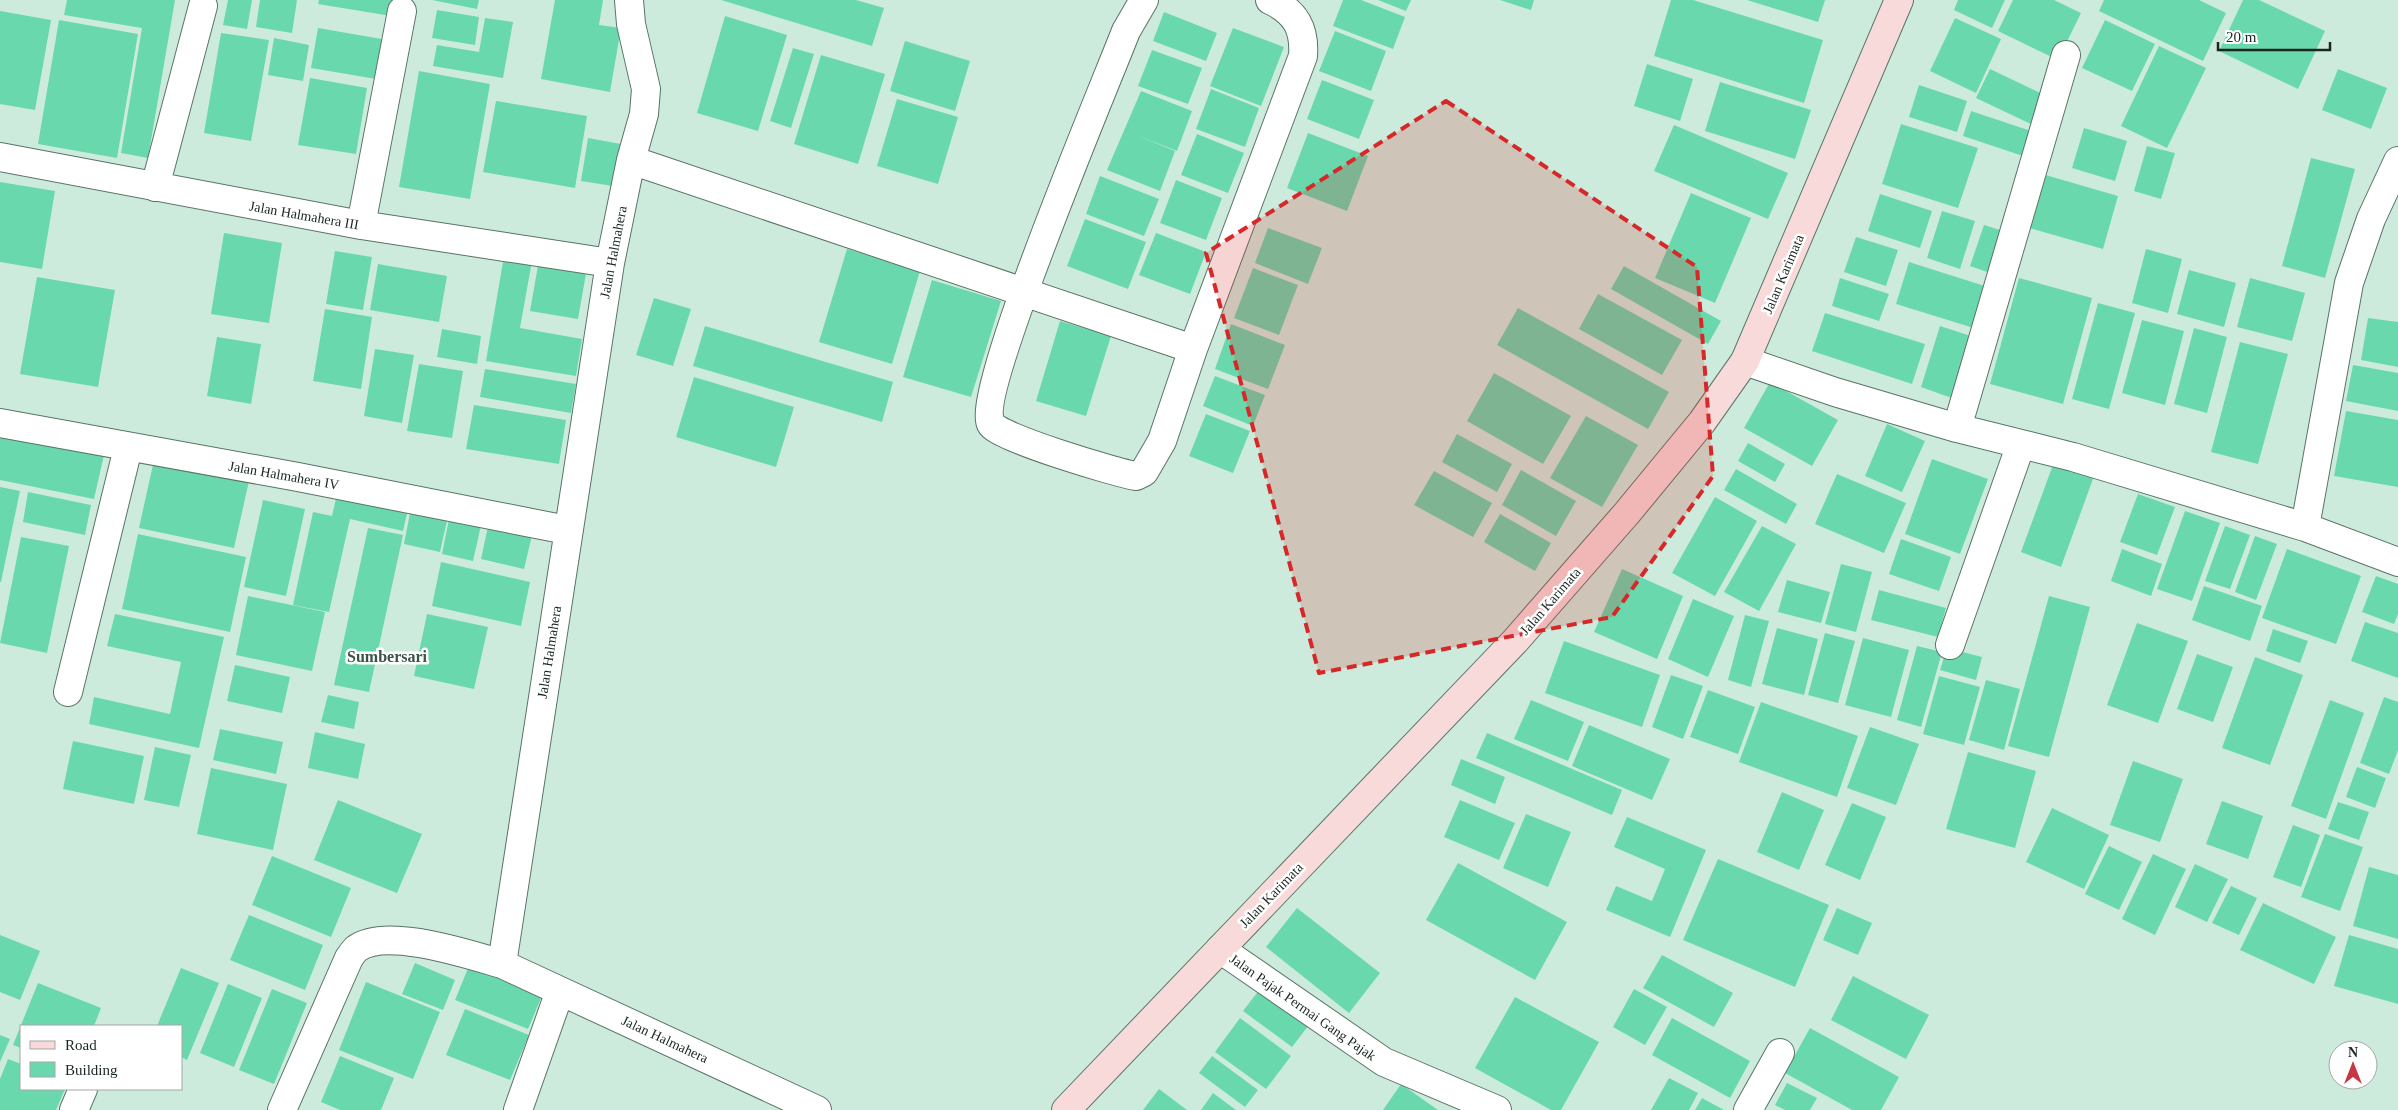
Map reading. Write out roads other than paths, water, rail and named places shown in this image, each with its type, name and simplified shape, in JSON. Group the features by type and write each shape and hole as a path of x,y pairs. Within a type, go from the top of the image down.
{"main road":[{"name":"Jalan Karimata","path":"1066,1110 1516,640 1634,506 1702,422 1745,361 1899,0"}],"street":[{"name":"Jalan Halmahera","path":"630,0 631,24 646,90 644,114 631,160 610,262 567,530 502,964 817,1110"},
{"path":"1144,0 1126,31 1022,292 994,387 989,415 990,424 996,431 1136,476 1144,472 1162,441 1193,349 1303,56 1302,30 1296,19 1288,10 1270,0"},
{"path":"155,187 202,6"},
{"path":"361,225 402,11"},
{"path":"1957,428 2066,55"},
{"name":"Jalan Halmahera III","path":"0,157 361,225 610,262"},
{"path":"631,160 1193,349"},
{"path":"2305,527 2349,282 2371,219 2398,161"},
{"path":"1745,361 1835,392 1957,428 2073,457 2305,527 2398,562"},
{"name":"Jalan Halmahera IV","path":"0,423 567,530"},
{"path":"1950,646 2021,444"},
{"path":"68,692 128,448"},
{"path":"282,1110 349,958 356,948 371,942 399,941 430,944 502,964"},
{"name":"Jalan Pajak Permai Gang Pajak","path":"1220,949 1384,1062 1497,1110"},
{"path":"518,1110 560,991"},
{"path":"1748,1110 1780,1054"},
{"path":"74,1110 82,1090"}],"district":[{"name":"Sumbersari","path":"387,656"}]}
